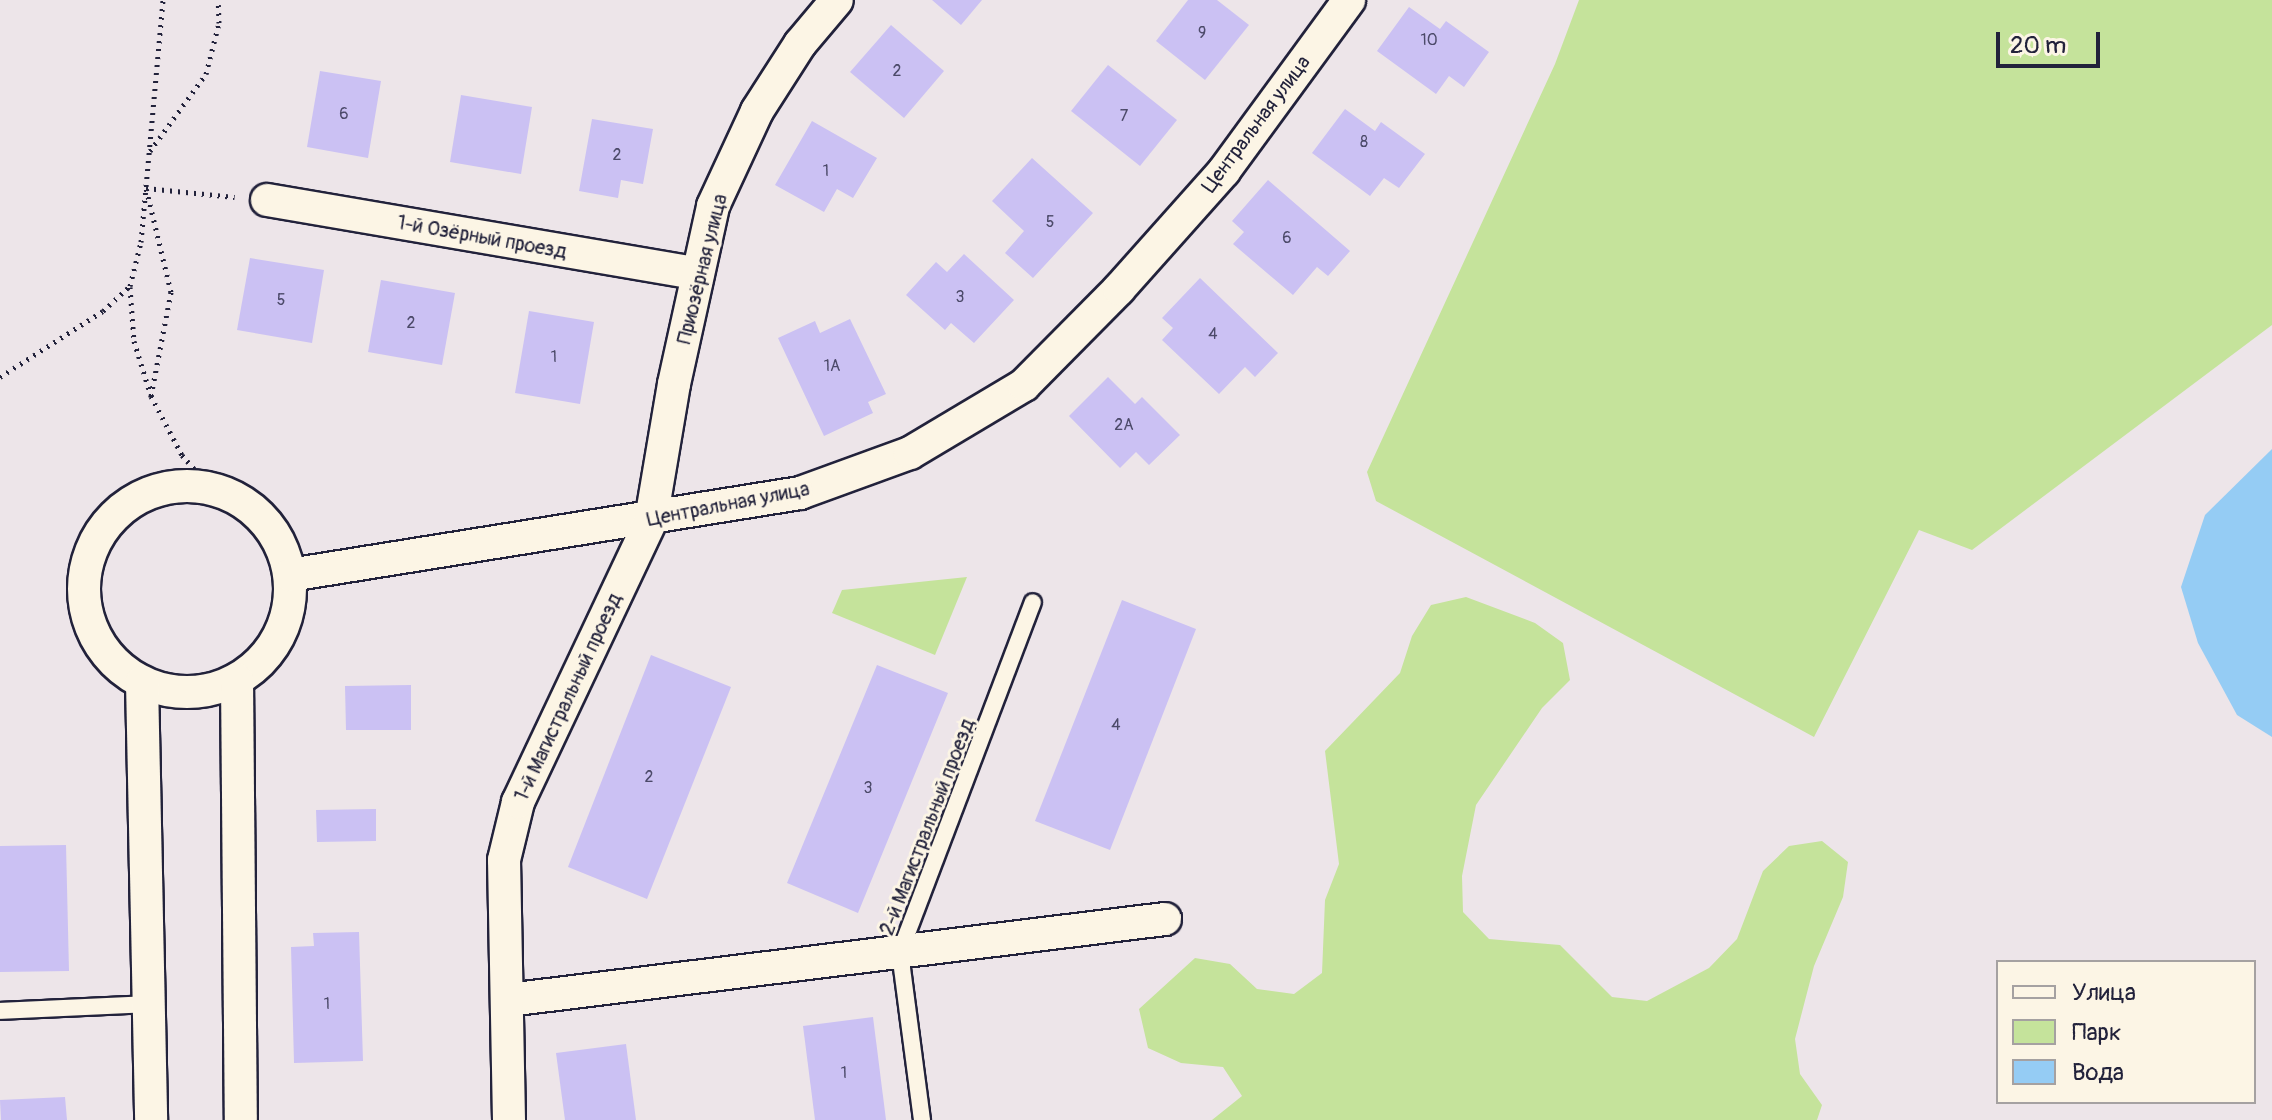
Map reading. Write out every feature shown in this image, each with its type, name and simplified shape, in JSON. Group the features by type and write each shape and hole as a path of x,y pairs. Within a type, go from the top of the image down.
{"street":[{"name":"Приозёрная улица","path":"651,520 713,206 757,111 800,44 837,0"},
{"name":"Центральная улица","path":"290,575 651,520 800,493 910,453 1024,385 1119,289 1224,171 1349,0"},
{"name":"1-й Озёрный проезд","path":"267,200 698,274"},
{"path":"186,485 211,488 245,503 272,529 290,575 290,600 273,646 237,680 190,692 142,682 108,657 88,620 83,578 89,554 100,531 137,497 186,485"},
{"name":"1-й Магистральный проезд","path":"509,1120 504,860 518,802 651,520"},
{"path":"237,680 241,1120"},
{"path":"142,682 151,1120"},
{"path":"508,1000 1165,919"}],"lane":[{"name":"2-й Магистральный проезд","path":"922,1120 900,952 1033,602"},
{"path":"0,1011 148,1004"}],"path":[{"path":"163,0 141,242 130,286 134,341 151,396 182,455 211,488"},
{"path":"149,151 206,74 219,23 218,0"},
{"path":"146,188 267,200"},
{"path":"146,188 171,292 151,396"},
{"path":"0,377 103,311 130,286"}],"green space":[{"path":"1579,0 2272,0 2272,325 1972,550 1919,530 1814,737 1376,501 1367,472 1555,64"},
{"path":"967,577 935,655 832,613 842,590"},
{"path":"1466,597 1535,623 1563,643 1570,680 1542,708 1476,805 1462,876 1463,912 1489,939 1560,945 1612,997 1647,1001 1709,968 1737,939 1763,871 1789,846 1822,841 1848,862 1843,897 1814,966 1795,1039 1800,1074 1822,1105 1817,1120 1212,1120 1242,1096 1223,1067 1181,1063 1148,1048 1139,1009 1195,958 1230,964 1257,989 1294,994 1322,973 1325,900 1339,864 1325,751 1400,673 1412,636 1431,605"}],"water":[{"path":"2272,449 2272,737 2237,715 2198,643 2181,587 2205,515"}],"building":[{"path":"932,0 982,0 961,25"},
{"path":"1188,0 1217,0 1249,25 1205,80 1156,41"},
{"path":"1409,7 1440,29 1446,21 1489,52 1464,87 1449,76 1436,94 1377,51"},
{"path":"891,25 944,71 904,118 850,72"},
{"path":"1108,65 1177,120 1140,166 1071,111"},
{"path":"320,71 381,81 368,158 307,147"},
{"path":"461,95 532,107 521,174 450,162"},
{"path":"1345,109 1375,131 1381,122 1425,154 1399,188 1384,178 1370,196 1312,153"},
{"path":"592,119 653,129 643,184 621,180 618,198 579,191"},
{"path":"812,121 877,158 853,198 837,189 824,212 775,185"},
{"path":"1032,158 1093,213 1033,278 1005,253 1024,231 992,201"},
{"path":"1268,180 1350,251 1328,276 1317,267 1293,295 1233,244 1244,232 1232,221"},
{"path":"964,254 1014,300 974,343 951,323 945,330 906,295 936,262 947,272"},
{"path":"250,258 324,270 312,343 237,330"},
{"path":"1200,278 1278,353 1255,377 1245,367 1219,394 1162,340 1173,328 1162,318"},
{"path":"381,280 455,293 442,365 368,352"},
{"path":"529,311 594,322 580,404 515,393"},
{"path":"850,319 886,394 868,402 873,413 824,436 778,338 815,321 820,333"},
{"path":"1108,377 1135,404 1142,397 1180,435 1149,465 1136,452 1120,468 1069,416"},
{"path":"1122,600 1196,629 1110,850 1035,821"},
{"path":"651,655 731,687 647,899 568,867"},
{"path":"877,665 948,693 858,913 787,883"},
{"path":"411,685 411,730 346,730 345,686"},
{"path":"376,809 376,841 317,842 316,810"},
{"path":"66,845 69,971 0,972 0,846"},
{"path":"359,932 363,1061 294,1063 291,947 314,946 313,933"},
{"path":"873,1017 886,1120 815,1120 803,1026"},
{"path":"626,1044 636,1120 565,1120 556,1053"},
{"path":"65,1097 67,1120 1,1120 0,1100"}]}
